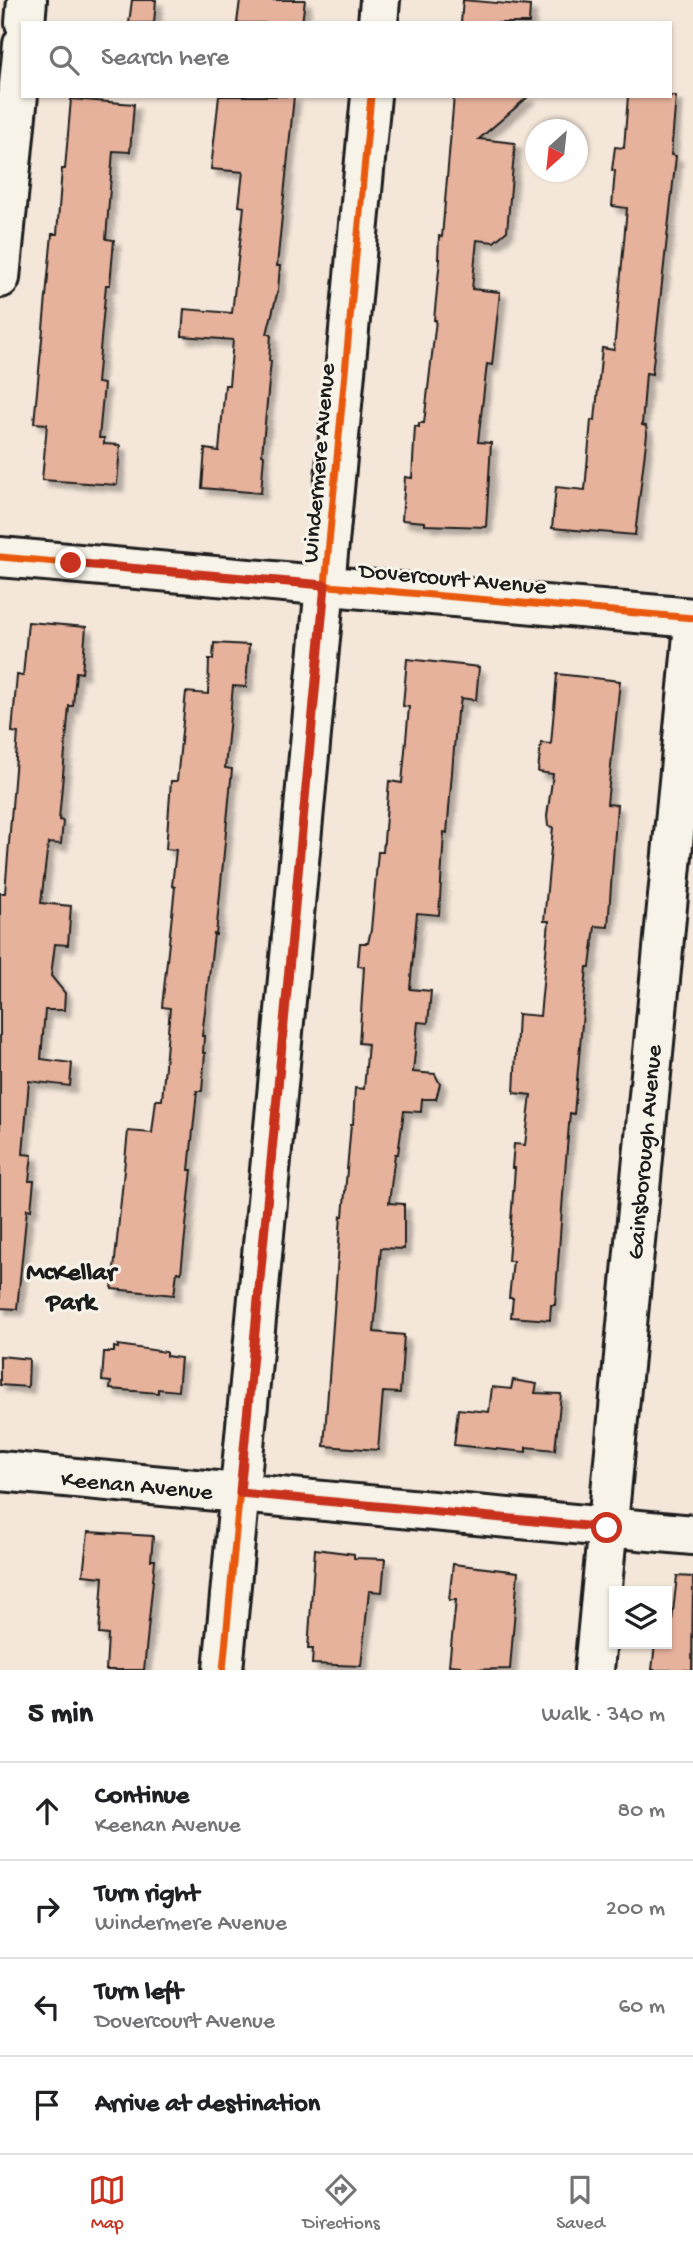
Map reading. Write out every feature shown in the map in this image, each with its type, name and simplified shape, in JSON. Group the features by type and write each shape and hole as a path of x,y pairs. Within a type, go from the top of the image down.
{"street":[{"path":"25,21 27,0"},
{"path":"378,21 380,0"},
{"path":"0,278 21,64"},
{"name":"Windermere Avenue","path":"223,1670 371,98"},
{"name":"Dovercourt Avenue","path":"0,557 693,618"},
{"name":"Gainsborough Avenue","path":"594,1670 693,635"},
{"name":"Keenan Avenue","path":"0,1471 693,1535"}],"building":[{"path":"132,0 156,0 154,21 129,21"},
{"path":"240,0 305,0 302,21 237,21"},
{"path":"463,0 530,6 529,21 461,21"},
{"path":"676,96 671,155 676,156 652,374 646,373 642,425 646,426 647,434 635,535 552,528 556,487 585,490 591,420 595,420 602,348 614,350 627,208 612,206 615,171 612,170 615,147 624,148 628,98"},
{"path":"219,98 294,98 277,266 280,266 278,290 267,334 271,334 271,361 261,493 202,488 205,449 219,451 225,385 229,385 233,340 182,336 184,309 232,313 244,207 239,206 243,172 211,169"},
{"path":"454,98 527,98 479,139 515,143 507,231 494,242 477,240 472,289 500,292 492,365 487,364 478,442 491,443 486,527 425,525 425,522 402,520 405,477 412,478 415,426 419,427 419,423 424,423 436,320 439,236 442,237"},
{"path":"71,99 134,104 130,152 113,151 106,239 114,240 110,285 106,285 97,383 104,384 99,438 104,438 104,444 120,445 117,485 42,480 47,424 34,423 52,234 57,234"},
{"path":"28,622 86,627 82,673 76,672 73,706 69,706 59,820 63,821 61,844 48,843 41,903 71,906 68,945 55,944 51,976 65,993 64,1010 45,1010 41,1059 72,1063 70,1086 29,1081 23,1154 32,1155 29,1181 34,1181 31,1210 27,1209 17,1309 0,1308 0,893 5,893 18,733 12,732 17,675 23,676"},
{"path":"214,643 249,645 246,687 233,686 225,768 232,769 216,935 214,934 202,1036 205,1053 202,1091 197,1091 181,1273 177,1272 174,1295 112,1289 128,1131 152,1133 156,1100 162,1100 170,1008 162,1007 175,887 172,886 176,850 166,849 171,781 177,781 186,692 208,694 209,659 213,659"},
{"path":"407,659 479,667 476,700 461,698 457,712 447,833 444,832 439,915 417,913 410,989 431,991 428,1023 418,1022 413,1072 435,1074 440,1084 436,1099 422,1099 421,1112 404,1111 398,1154 395,1154 389,1203 404,1204 404,1249 381,1248 374,1332 404,1335 400,1393 383,1392 378,1450 324,1446 341,1216 351,1124 355,1088 364,1089 368,1044 359,1043 364,967 358,966 360,943 368,943 371,930 378,852 383,852 389,781 402,783 409,707 403,706"},
{"path":"557,674 620,681 607,804 617,805 608,927 595,926 590,967 587,967 574,1114 570,1113 555,1305 551,1305 550,1320 511,1317 513,1298 509,1298 513,1261 508,1261 515,1168 512,1168 514,1144 525,1145 531,1095 514,1093 518,1014 540,1016 549,921 544,921 553,827 548,826 547,816 553,774 538,772 541,743 551,744"},
{"path":"118,1345 166,1352 166,1356 181,1358 178,1391 158,1389 158,1393 110,1389 111,1382 102,1381 104,1352 114,1352 114,1347 118,1348"},
{"path":"0,1356 29,1359 28,1387 0,1385"},
{"path":"513,1380 537,1384 535,1393 561,1394 555,1450 526,1447 526,1452 454,1445 458,1409 489,1412 492,1387 511,1389"},
{"path":"88,1532 153,1536 151,1560 155,1560 144,1670 106,1670 108,1635 99,1634 103,1577 83,1575"},
{"path":"315,1549 354,1554 354,1558 385,1559 382,1592 369,1591 361,1666 312,1664 313,1649 308,1649"},
{"path":"453,1564 518,1572 510,1669 459,1670 460,1666 449,1665 456,1600 449,1600"},
{"path":"677,1576 693,1577 692,1670 652,1670 654,1649 672,1649"}],"cycle path":[{"path":"223,1670 371,98"},
{"path":"0,557 693,618"}],"district":[{"name":"McKellar Park","path":"71,1285"}],"route":[{"path":"71,563 325,585 240,1493 607,1528"}]}
